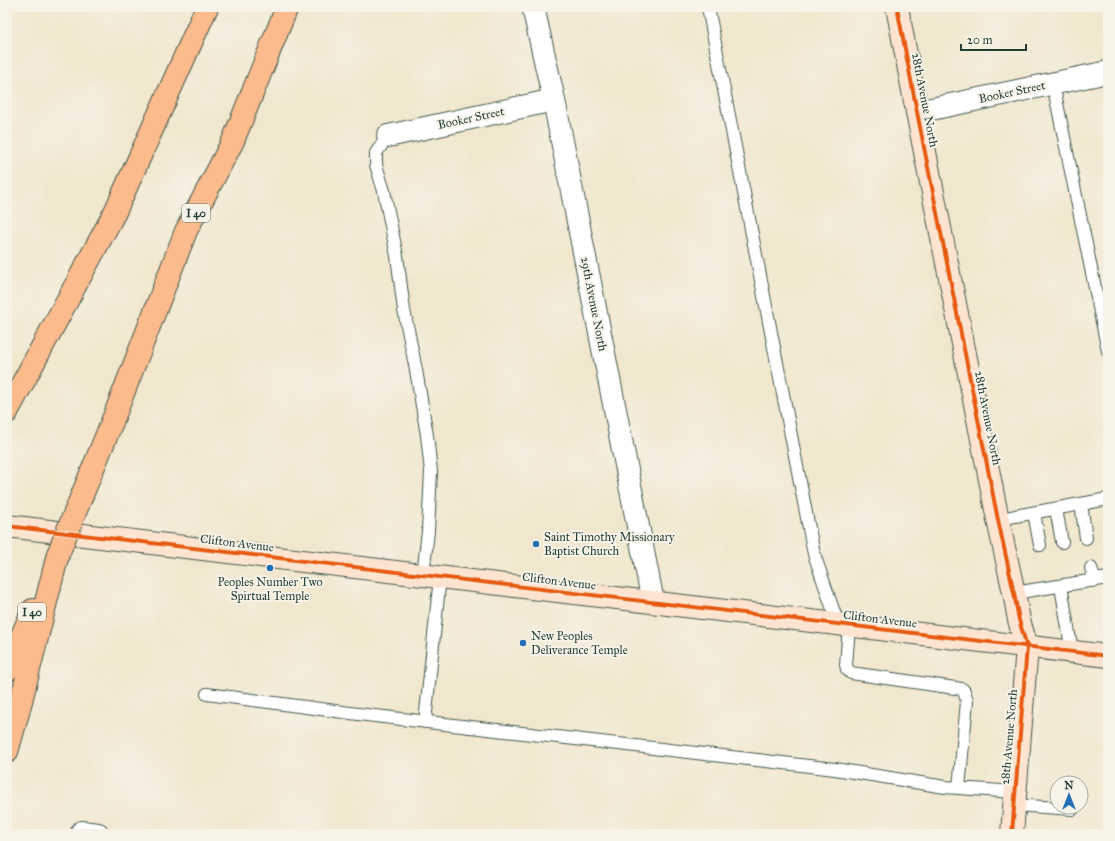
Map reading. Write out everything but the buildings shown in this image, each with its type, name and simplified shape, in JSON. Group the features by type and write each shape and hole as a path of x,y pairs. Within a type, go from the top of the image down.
{"highway":[{"path":"7,412 115,212 207,7"},
{"name":"I 40","path":"7,670 58,554 112,422 186,231 233,141 287,7"},
{"path":"7,752 58,554"}],"street":[{"name":"29th Avenue North","path":"534,7 554,100 653,602"},
{"name":"28th Avenue North","path":"897,7 998,520 1019,620 1027,646 1012,834"},
{"name":"Booker Street","path":"917,112 1108,72"},
{"name":"Booker Street","path":"388,136 554,100"},
{"name":"Clifton Avenue","path":"7,526 1108,656"}],"lane":[{"path":"708,7 814,554 843,625 847,669 851,673 962,689 964,691 967,701 959,788"},
{"path":"1053,84 1108,351"},
{"path":"388,136 376,153 376,165 384,191 397,256 404,310 426,428 430,472 428,531 432,576 425,722"},
{"path":"998,520 1108,499"},
{"path":"1081,504 1086,538"},
{"path":"1056,509 1062,542"},
{"path":"1034,513 1040,545"},
{"path":"1091,568 1095,581"},
{"path":"1014,593 1047,583 1066,581 1095,581 1108,578"},
{"path":"1066,581 1072,652"},
{"path":"207,694 358,714 835,769 959,788 1049,805"}],"cycle path":[{"path":"897,7 998,520 1019,620 1027,647 1012,834"},
{"path":"7,526 1108,656"}],"place":[{"name":"Saint Timothy Missionary Baptist Church","path":"536,544"},
{"name":"Peoples Number Two Spirtual Temple","path":"270,568"},
{"name":"New Peoples Deliverance Temple","path":"523,643"}]}
